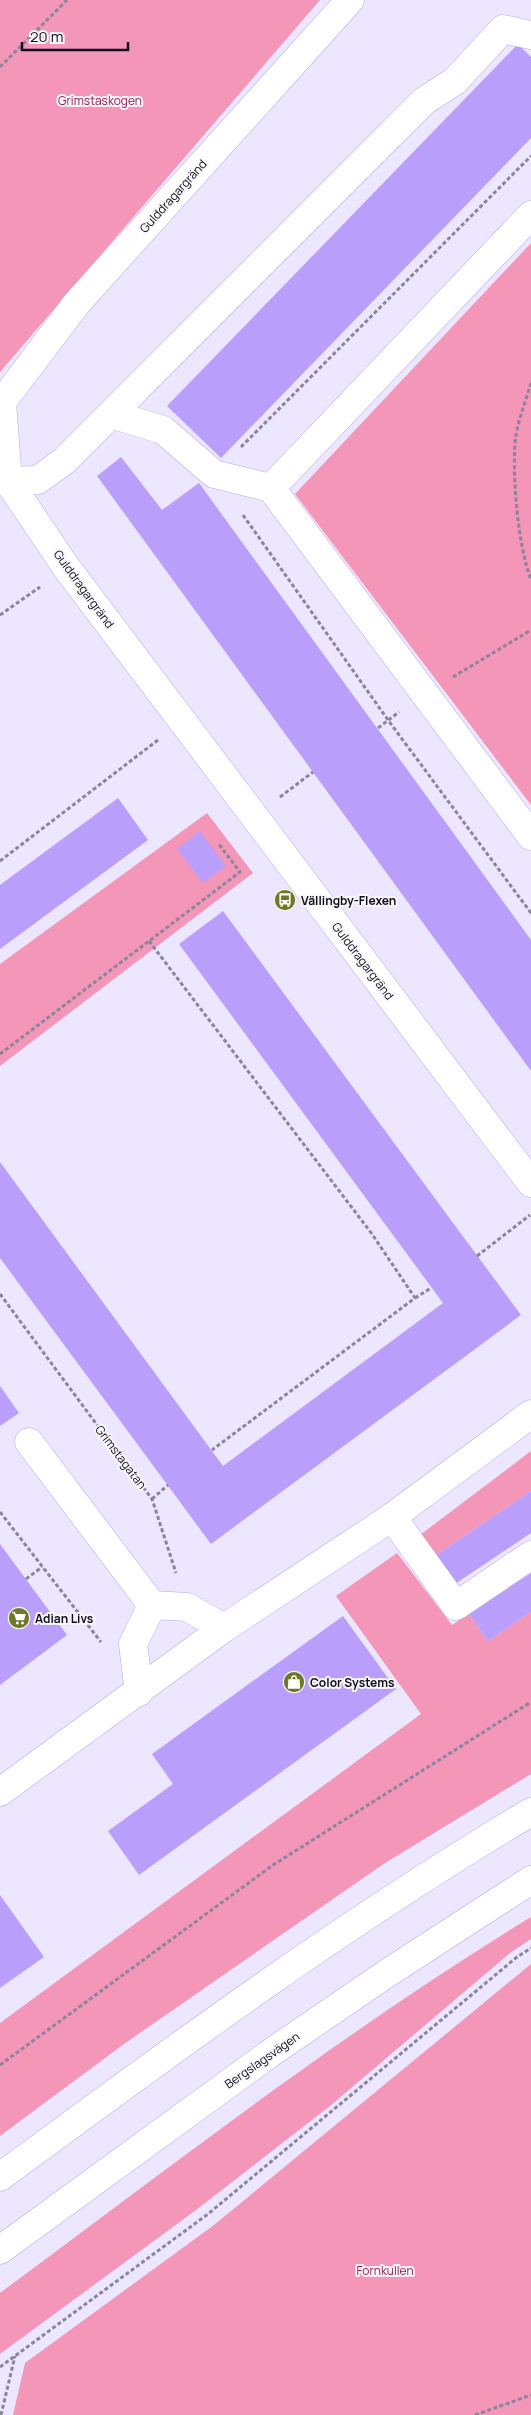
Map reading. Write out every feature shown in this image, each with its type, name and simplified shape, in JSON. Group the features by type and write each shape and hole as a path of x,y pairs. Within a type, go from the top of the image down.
{"street":[{"name":"Gulddragargränd","path":"350,0 77,303 2,402 8,481 66,567 531,1183"},
{"path":"8,481 38,480 64,461 424,101 454,81 503,29 531,35"},
{"path":"272,488 531,215"},
{"path":"111,414 163,430 214,474 272,488 531,836"},
{"path":"0,1792 224,1628 392,1517 531,1414"},
{"path":"29,1442 152,1605 187,1607 224,1628"},
{"path":"392,1517 456,1606 531,1555"},
{"path":"139,1692 133,1644 152,1605"},
{"path":"0,2178 197,2032 337,1937 531,1812"},
{"name":"Bergslagsvägen","path":"0,2250 280,2046 386,1974 531,1880"}],"path":[{"path":"0,67 67,0"},
{"path":"214,474 531,156"},
{"path":"531,383 516,435 515,494 525,564 531,580"},
{"path":"242,514 388,720 531,914"},
{"path":"0,615 66,567"},
{"path":"0,861 182,722"},
{"path":"276,799 314,772"},
{"path":"0,1054 240,872 218,843"},
{"path":"149,941 372,1234 415,1298"},
{"path":"477,1256 531,1214"},
{"path":"212,1450 431,1288"},
{"name":"Grimstagatan","path":"0,1294 152,1498 179,1581"},
{"path":"152,1498 168,1485"},
{"path":"0,1512 102,1645"},
{"path":"26,1579 42,1567"},
{"path":"0,2065 273,1865 531,1702"},
{"path":"0,2367 208,2214 518,1956 531,1948"},
{"path":"1,2415 15,2356"},
{"path":"476,2415 531,2395"}],"green space":[{"name":"Grimstaskogen","path":"0,0 320,0 0,372"},
{"path":"531,243 531,805 295,494"},
{"path":"207,813 253,873 0,1066 0,964"},
{"path":"531,1451 531,1491 433,1557 420,1535"},
{"path":"397,1553 452,1625 469,1614 488,1641 531,1612 531,1774 385,1863 124,2044 0,2136 0,2023 421,1714 336,1596"},
{"path":"531,1917 531,1939 510,1953 330,2106 196,2210 0,2354 0,2293 261,2099 394,2005"},
{"name":"Fornkullen","path":"531,1964 531,2415 13,2415 25,2363 214,2225"}],"building":[{"path":"518,44 531,57 531,138 221,458 167,406"},
{"path":"121,457 162,510 199,483 531,940 531,1071 97,476"},
{"path":"118,798 148,840 0,949 0,885"},
{"path":"200,831 226,866 203,883 177,849"},
{"path":"223,911 521,1315 211,1544 0,1258 0,1162 223,1466 443,1303 179,944"},
{"path":"0,1386 19,1413 0,1426"},
{"path":"531,1491 531,1533 452,1586 433,1557"},
{"path":"0,1544 67,1635 0,1685"},
{"path":"531,1573 531,1612 488,1641 469,1614"},
{"path":"343,1616 396,1689 139,1875 108,1831 173,1784 152,1754"},
{"path":"0,1895 44,1957 0,1988"}],"place":[{"name":"Vällingby-Flexen","path":"285,900"},
{"name":"Adian Livs","path":"19,1618"},
{"name":"Color Systems","path":"294,1682"}]}
